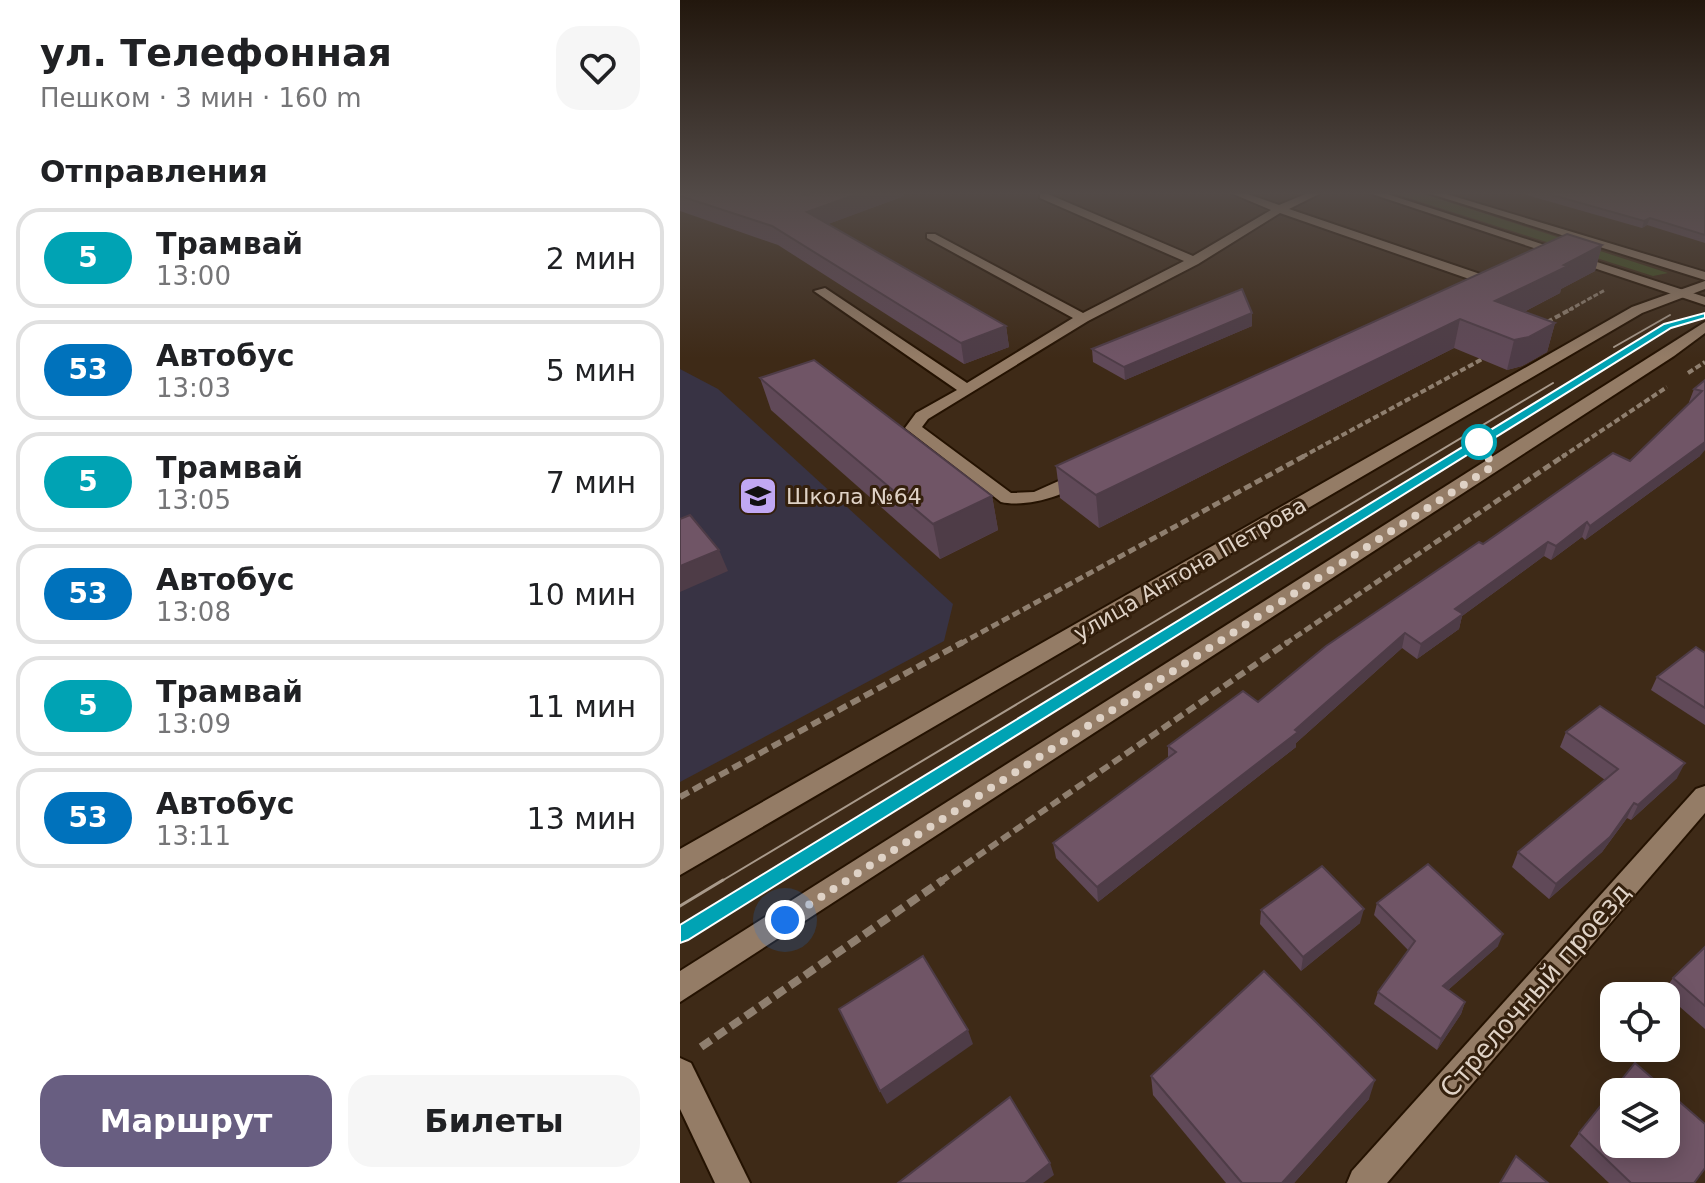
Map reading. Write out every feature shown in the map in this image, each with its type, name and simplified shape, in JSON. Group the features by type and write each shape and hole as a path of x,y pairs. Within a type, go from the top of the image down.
{"main road":[{"path":"954,248 1083,318"},
{"path":"1164,248 1194,261"},
{"path":"1096,469 1037,497 1007,498 913,428 922,416 1083,318 1215,248"},
{"path":"1393,248 1482,279 1480,285 1452,299"},
{"path":"1542,248 1704,300"},
{"path":"1614,248 1705,276"},
{"name":"улица Антона Петрова","path":"680,863 1637,310 1705,285"},
{"path":"820,291 967,390"},
{"path":"1637,310 1668,302 1704,300"},
{"path":"680,988 1703,329"},
{"name":"Стрелочный проезд","path":"1364,1183 1705,796"},
{"path":"686,1063 733,1183"}],"path":[{"path":"1536,329 1616,284"},
{"path":"680,797 1497,351"},
{"path":"1683,376 1705,362"},
{"path":"686,1063 1394,569 1673,383"}],"shaded area":[{"name":"Школа №64","path":"680,369 718,389 953,604 944,641 680,782"}],"green space":[{"path":"1566,248 1591,248 1668,273 1653,276"}],"building":[{"path":"808,248 870,248 1006,326 961,343"},
{"path":"1536,248 1596,248 1564,265 1568,266 1495,301 1555,323 1529,337 1514,340 1460,319 1096,495 1056,466"},
{"path":"1242,289 1252,313 1124,367 1092,349"},
{"path":"814,360 992,496 933,524 760,378"},
{"path":"1705,380 1705,442 1590,526 1587,522 1556,546 1548,542 1455,609 1463,614 1421,644 1405,633 1295,730 1298,732 1097,887 1053,843 1176,752 1168,746 1243,691 1258,702 1326,646 1479,542 1483,544 1613,453 1630,461 1702,391 1694,389"},
{"path":"690,515 719,550 680,566 680,519"},
{"path":"1696,647 1705,653 1705,708 1657,677"},
{"path":"1600,706 1685,763 1638,805 1634,803 1610,837 1556,884 1518,852 1618,769 1566,732"},
{"path":"1428,864 1503,934 1443,986 1465,1002 1441,1039 1378,992 1415,941 1377,903"},
{"path":"1322,866 1364,909 1303,957 1261,910"},
{"path":"1705,947 1705,1006 1673,978"},
{"path":"923,956 968,1030 880,1091 839,1009"},
{"path":"1264,971 1375,1080 1282,1183 1242,1183 1151,1076"},
{"path":"1635,1063 1652,1078 1623,1078"},
{"path":"1010,1097 1050,1163 1025,1183 898,1183"},
{"path":"1680,1102 1705,1124 1705,1168 1694,1183 1631,1183 1605,1158 1680,1158"},
{"path":"1600,1107 1600,1153 1579,1133"},
{"path":"1516,1156 1548,1183 1500,1183"}],"tram line":[{"path":"1614,347 1670,315"},
{"path":"763,882 1668,326 1705,316"},
{"name":"5","path":"680,933 1668,326 1705,316"},
{"path":"720,882 1553,383"},
{"path":"680,906 723,880"},
{"path":"680,933 766,880"}],"place":[{"name":"Школа №64","path":"758,496"}],"route":[{"path":"785,920 1493,466 1479,442"}]}
